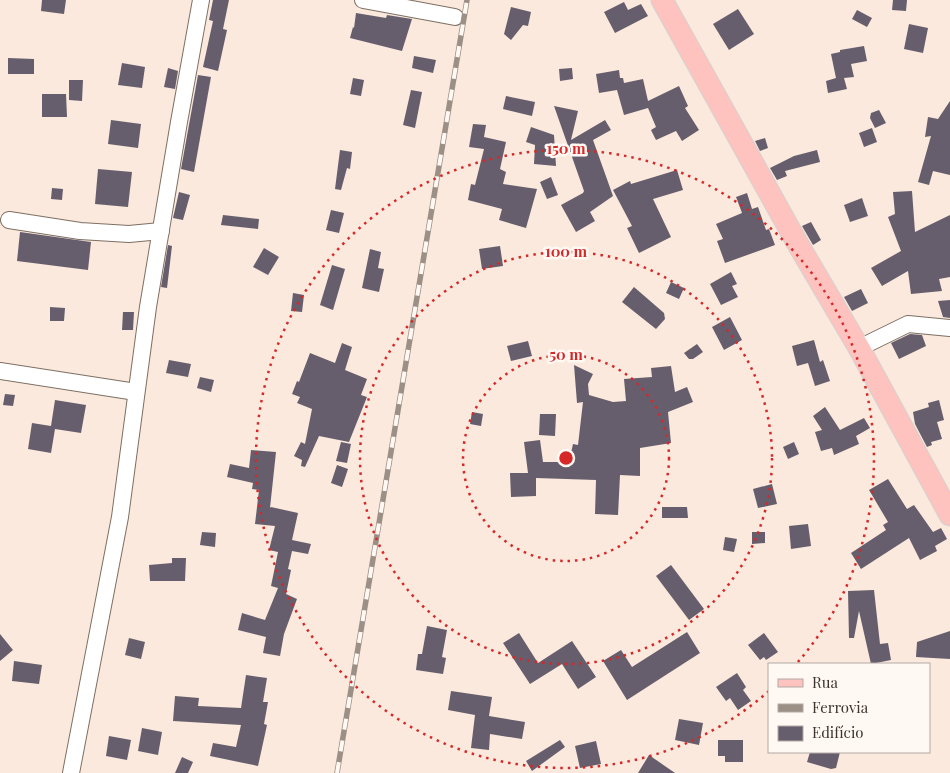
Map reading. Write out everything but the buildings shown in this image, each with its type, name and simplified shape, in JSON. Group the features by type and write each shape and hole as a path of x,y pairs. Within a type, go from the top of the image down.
{"main road":[{"path":"662,0 799,246 859,348 950,515"}],"street":[{"path":"71,773 120,517 136,392 161,231 201,0"},
{"path":"363,0 455,17"},
{"path":"9,220 90,231 129,234 161,231"},
{"path":"859,348 908,324 950,328"},
{"path":"0,371 136,392"}],"railway":[{"path":"337,773 467,0"}]}
